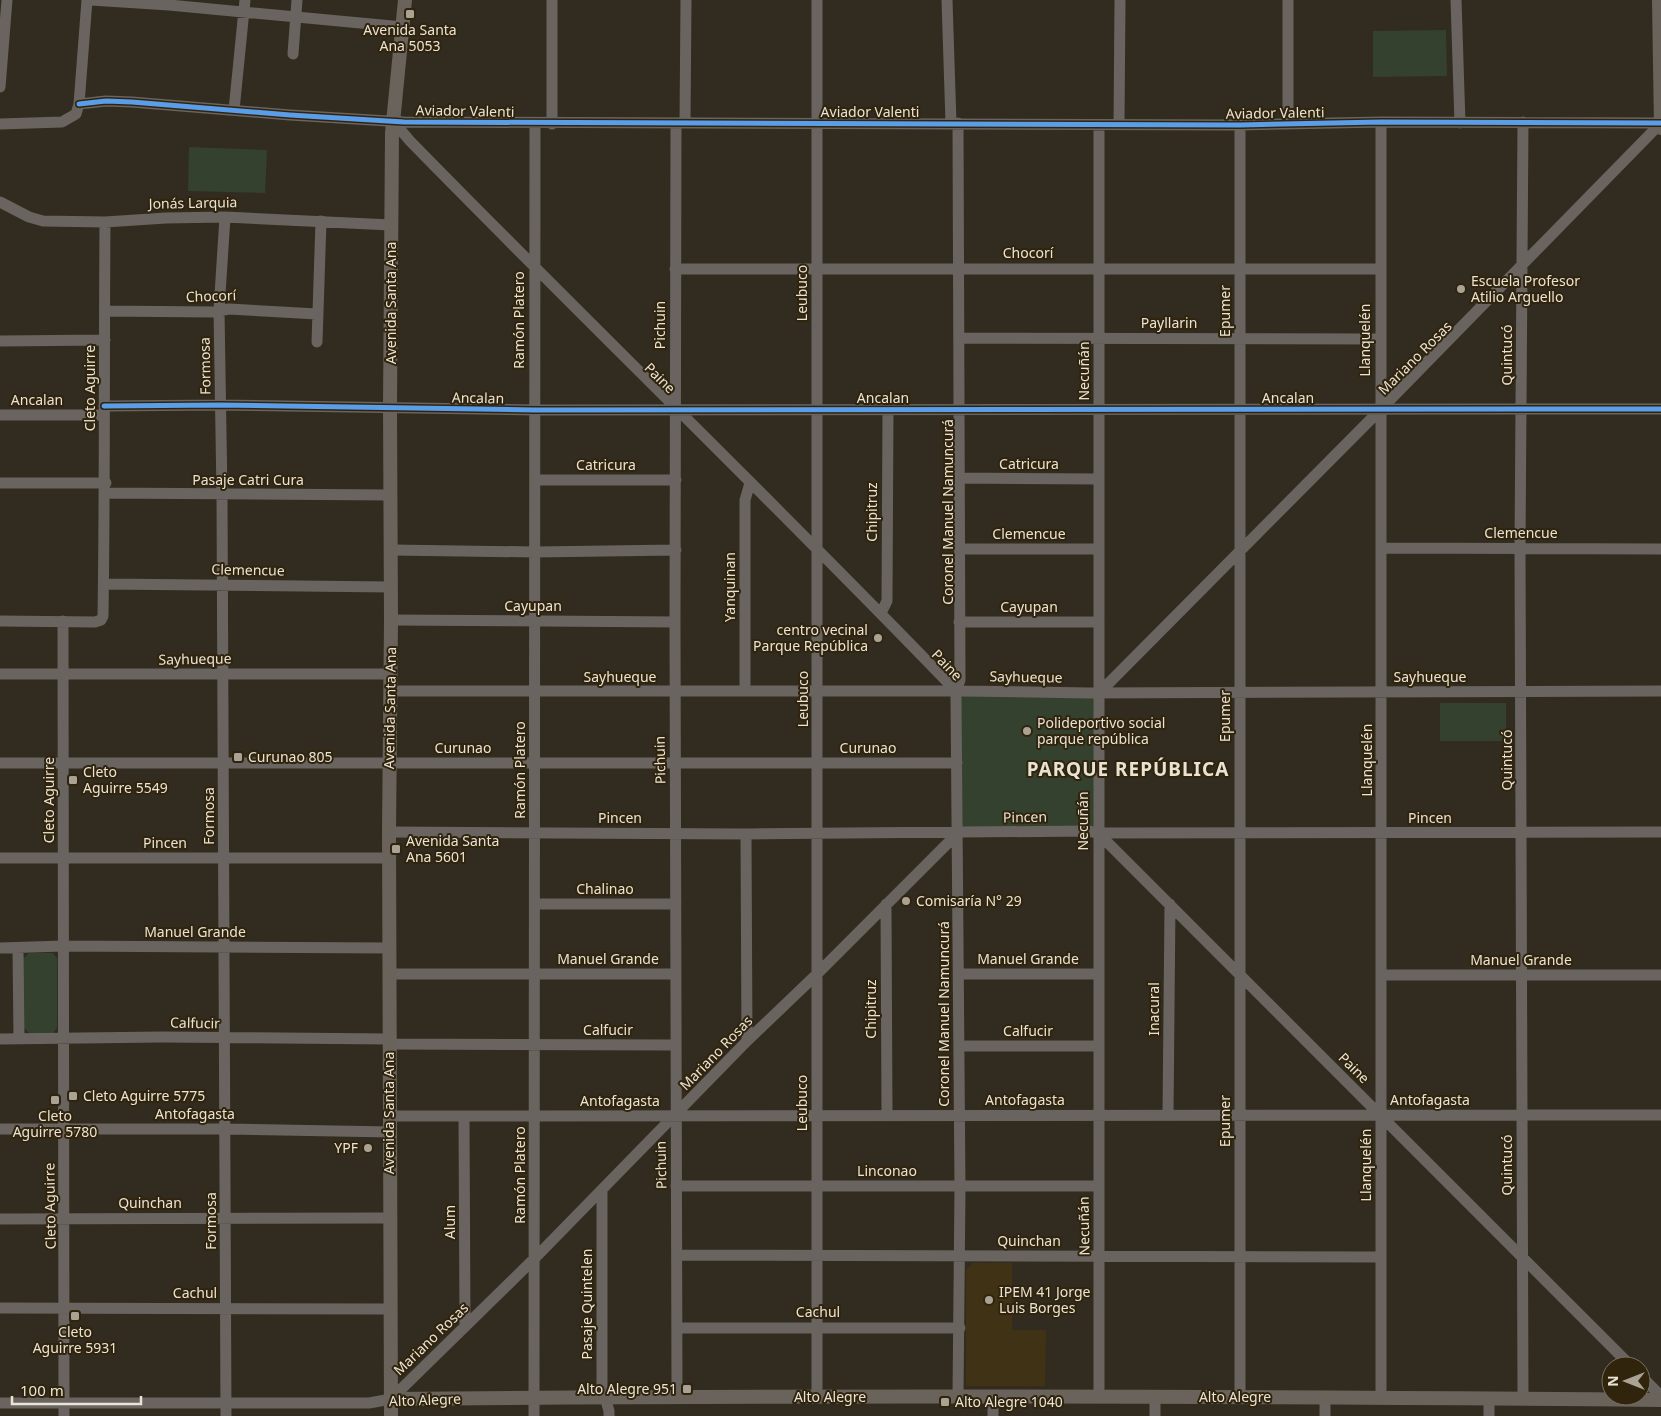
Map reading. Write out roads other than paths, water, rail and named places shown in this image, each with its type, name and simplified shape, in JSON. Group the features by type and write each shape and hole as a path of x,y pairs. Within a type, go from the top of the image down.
{"main road":[{"name":"Avenida Santa Ana","path":"391,1416 389,763 392,620 391,225 394,121 405,0"},
{"path":"1659,0 1661,128"},
{"name":"Alto Alegre","path":"391,1399 677,1396 1661,1398"}],"street":[{"path":"0,87 7,0"},
{"path":"0,124 62,122 76,114 80,104 89,0 169,3 243,13 402,26"},
{"path":"234,110 245,0"},
{"path":"293,54 297,0"},
{"path":"552,0 552,124"},
{"name":"Pichuin","path":"677,1396 675,1116 675,268 686,0"},
{"name":"Leubuco","path":"817,0 817,1397"},
{"name":"Coronel Manuel Namuncurá","path":"947,0 955,123 959,338 960,680 956,691 960,1186 958,1396"},
{"path":"1119,124 1120,0"},
{"path":"1288,0 1288,124"},
{"path":"1456,0 1460,122"},
{"name":"Aviador Valenti","path":"80,104 132,102 290,115 394,121 552,124 955,123 1240,125 1381,122 1661,123"},
{"name":"Paine","path":"394,121 410,141 534,268 956,691"},
{"name":"Llanquelén","path":"1381,122 1381,1398"},
{"name":"Quintucó","path":"1523,122 1520,548 1523,1398"},
{"name":"Ramón Platero","path":"534,1416 535,123"},
{"name":"Mariano Rosas","path":"1099,693 1661,123"},
{"name":"Necuñán","path":"1099,124 1099,1397"},
{"name":"Epumer","path":"1240,125 1240,1397"},
{"name":"Jonás Larquia","path":"0,202 34,219 105,222 225,217 391,225"},
{"name":"Formosa","path":"225,217 219,310 224,762 226,1416"},
{"path":"317,342 321,221"},
{"name":"Cleto Aguirre","path":"64,1416 63,621 95,622 103,616 106,488 104,410 105,222"},
{"name":"Chocorí","path":"675,268 1380,268"},
{"name":"Chocorí","path":"104,311 212,312 229,309 317,314"},
{"name":"Payllarin","path":"959,338 1380,339"},
{"path":"0,341 105,340"},
{"name":"Ancalan","path":"0,415 220,405 534,410 1661,409"},
{"name":"Chipitruz","path":"881,614 887,600 888,409"},
{"name":"Catricura","path":"960,478 1099,479"},
{"name":"Catricura","path":"536,480 676,480"},
{"name":"Yanquinan","path":"745,691 745,500 750,483"},
{"name":"Pasaje Catri Cura","path":"0,484 222,495 391,495"},
{"name":"Clemencue","path":"1382,548 1661,550"},
{"name":"Clemencue","path":"959,549 1098,549"},
{"path":"392,550 535,552 676,550"},
{"name":"Clemencue","path":"104,584 391,587"},
{"name":"Cayupan","path":"392,620 675,622"},
{"path":"0,621 63,621"},
{"name":"Cayupan","path":"959,622 1099,622"},
{"name":"Sayhueque","path":"0,674 390,674"},
{"name":"Sayhueque","path":"390,691 956,691 1099,693 1661,691"},
{"name":"Curunao","path":"0,763 535,762 957,764"},
{"name":"Pincen","path":"389,832 818,834 1088,831 1098,833 1661,832"},
{"name":"Mariano Rosas","path":"391,1399 535,1258 747,1041 958,833"},
{"name":"Paine","path":"1098,833 1621,1356"},
{"path":"746,834 747,1041"},
{"name":"Pincen","path":"0,858 389,858"},
{"name":"Chalinao","path":"535,904 676,904"},
{"name":"Chipitruz","path":"886,904 887,1115"},
{"name":"Inacural","path":"1168,1114 1170,904"},
{"name":"Manuel Grande","path":"0,948 64,946 389,948"},
{"path":"18,948 19,1039"},
{"name":"Manuel Grande","path":"390,974 676,974"},
{"name":"Manuel Grande","path":"959,974 1098,974"},
{"name":"Manuel Grande","path":"1382,975 1661,975"},
{"name":"Calfucir","path":"0,1039 161,1038 535,1045 676,1045"},
{"name":"Calfucir","path":"959,1046 1098,1046"},
{"name":"Antofagasta","path":"390,1116 1168,1114 1381,1116 1661,1114"},
{"name":"Alum","path":"464,1117 465,1327"},
{"name":"Antofagasta","path":"0,1129 226,1129 390,1132"},
{"name":"Linconao","path":"676,1186 1098,1186"},
{"name":"Pasaje Quintelen","path":"602,1191 602,1387 610,1416"},
{"name":"Quinchan","path":"0,1219 389,1218"},
{"name":"Quinchan","path":"677,1255 1381,1257"},
{"name":"Cachul","path":"0,1308 391,1309"},
{"name":"Cachul","path":"677,1328 960,1328"},
{"path":"1651,1387 1661,1398"},
{"path":"993,1397 993,1416"},
{"path":"1155,1397 1156,1416"},
{"path":"1325,1398 1325,1416"},
{"path":"1489,1398 1489,1416"},
{"name":"Alto Alegre","path":"0,1403 369,1403 391,1399"}],"place":[{"name":"Avenida Santa Ana 5053","path":"410,14"},
{"name":"Escuela Profesor Atilio Arguello","path":"1461,289"},
{"name":"centro vecinal Parque República","path":"878,638"},
{"name":"Polideportivo social parque república","path":"1027,731"},
{"name":"Curunao 805","path":"238,757"},
{"name":"Cleto Aguirre 5549","path":"73,780"},
{"name":"Avenida Santa Ana 5601","path":"396,849"},
{"name":"Comisaría N° 29","path":"906,901"},
{"name":"Cleto Aguirre 5775","path":"73,1096"},
{"name":"Cleto Aguirre 5780","path":"55,1100"},
{"name":"YPF","path":"368,1148"},
{"name":"IPEM 41 Jorge Luis Borges","path":"989,1300"},
{"name":"Cleto Aguirre 5931","path":"75,1316"},
{"name":"Alto Alegre 951","path":"687,1389"},
{"name":"Alto Alegre 1040","path":"945,1402"}],"district":[{"name":"PARQUE REPÚBLICA","path":"1128,769"}]}
